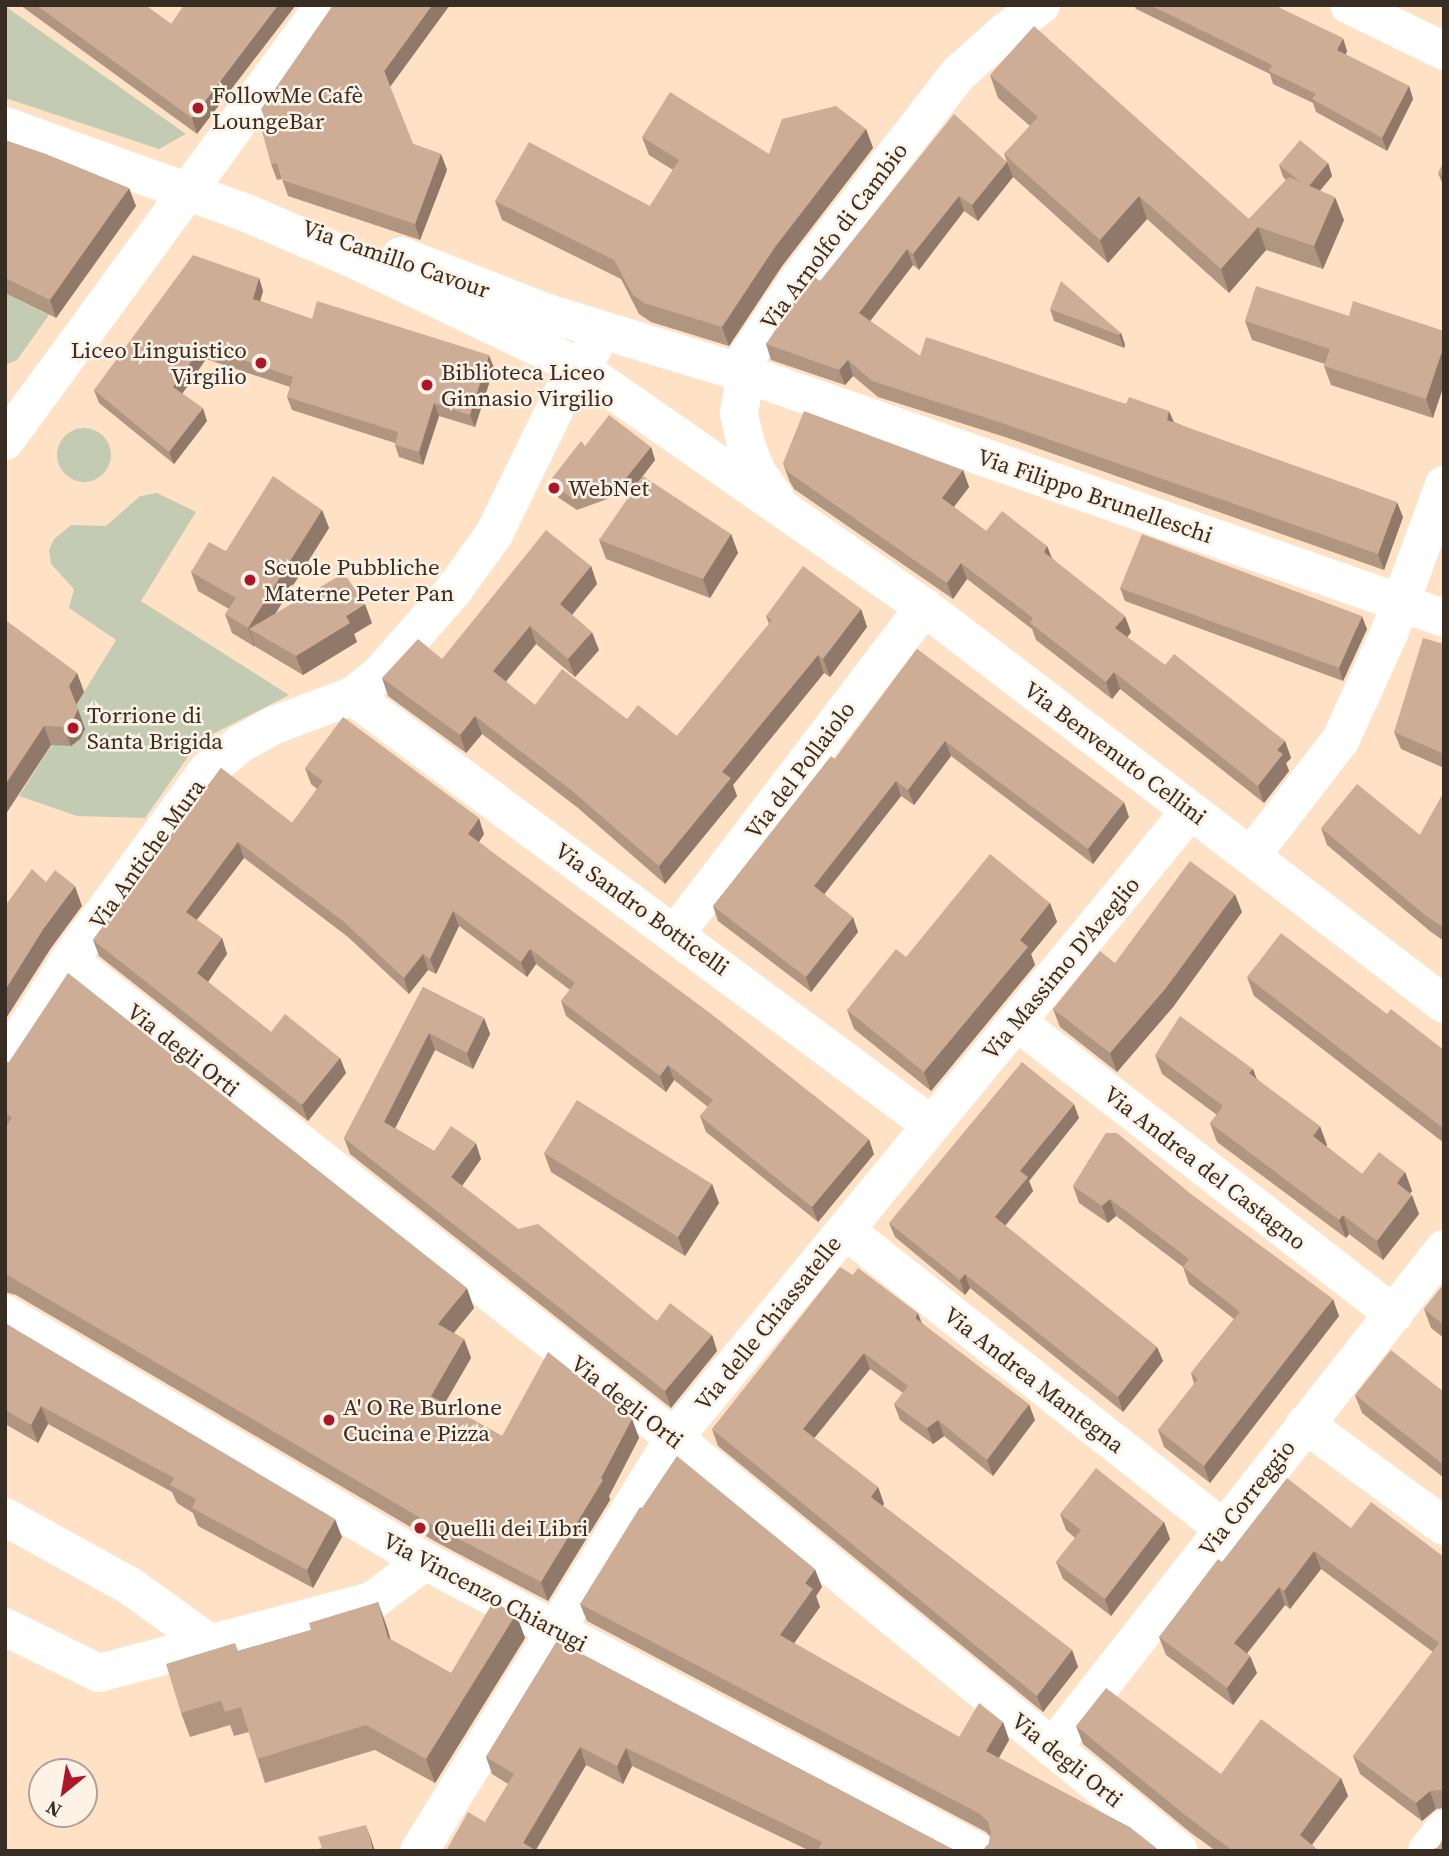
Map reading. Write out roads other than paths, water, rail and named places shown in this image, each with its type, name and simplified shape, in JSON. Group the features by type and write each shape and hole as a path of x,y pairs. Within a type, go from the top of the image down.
{"street":[{"path":"5,441 324,5"},
{"name":"Via Arnolfo di Cambio","path":"782,508 757,472 746,445 739,414 748,355 799,279 957,75 1004,32 1041,5"},
{"path":"1349,5 1444,51"},
{"name":"Via Camillo Cavour","path":"5,126 187,193 413,260 547,313 746,374"},
{"name":"Via Camillo Cavour","path":"244,212 358,261 565,360 782,508"},
{"name":"Via Camillo Cavour","path":"358,261 479,298 547,313"},
{"path":"547,313 565,360 609,332"},
{"name":"Via Antiche Mura","path":"5,1062 69,960 207,771 240,744 272,726 352,696 378,676 415,638 494,534 565,360"},
{"name":"Via Filippo Brunelleschi","path":"746,374 1444,618"},
{"path":"1251,856 1341,739 1401,604 1444,485"},
{"name":"Via Benvenuto Cellini","path":"782,508 924,607 1444,1004"},
{"name":"Via del Pollaiolo","path":"676,933 924,607"},
{"name":"Via Sandro Botticelli","path":"352,696 676,933 930,1124"},
{"name":"Via Massimo D'Azeglio","path":"930,1124 1190,811"},
{"name":"Via degli Orti","path":"69,960 674,1438 1179,1851"},
{"name":"Via Andrea del Castagno","path":"1017,1022 1394,1314"},
{"name":"Via delle Chiassatelle","path":"418,1851 553,1629 674,1438 930,1124"},
{"name":"Via Andrea Mantegna","path":"845,1230 1223,1529"},
{"name":"Via Correggio","path":"1052,1748 1444,1249"},
{"name":"Via Vincenzo Chiarugi","path":"5,1314 425,1561 976,1851"},
{"path":"1305,1424 1444,1527"},
{"path":"5,1517 130,1586 209,1643"},
{"path":"373,1601 425,1561"},
{"path":"5,1627 99,1673 373,1601 477,1589"},
{"path":"1427,1851 1444,1829"}],"place":[{"name":"FollowMe Cafè LoungeBar","path":"198,108"},
{"name":"Liceo Linguistico Virgilio","path":"261,363"},
{"name":"Biblioteca Liceo Ginnasio Virgilio","path":"427,385"},
{"name":"WebNet","path":"554,488"},
{"name":"Scuole Pubbliche Materne Peter Pan","path":"250,580"},
{"name":"Torrione di Santa Brigida","path":"73,728"},
{"name":"A' O Re Burlone Cucina e Pizza","path":"329,1420"},
{"name":"Quelli dei Libri","path":"420,1528"}]}
